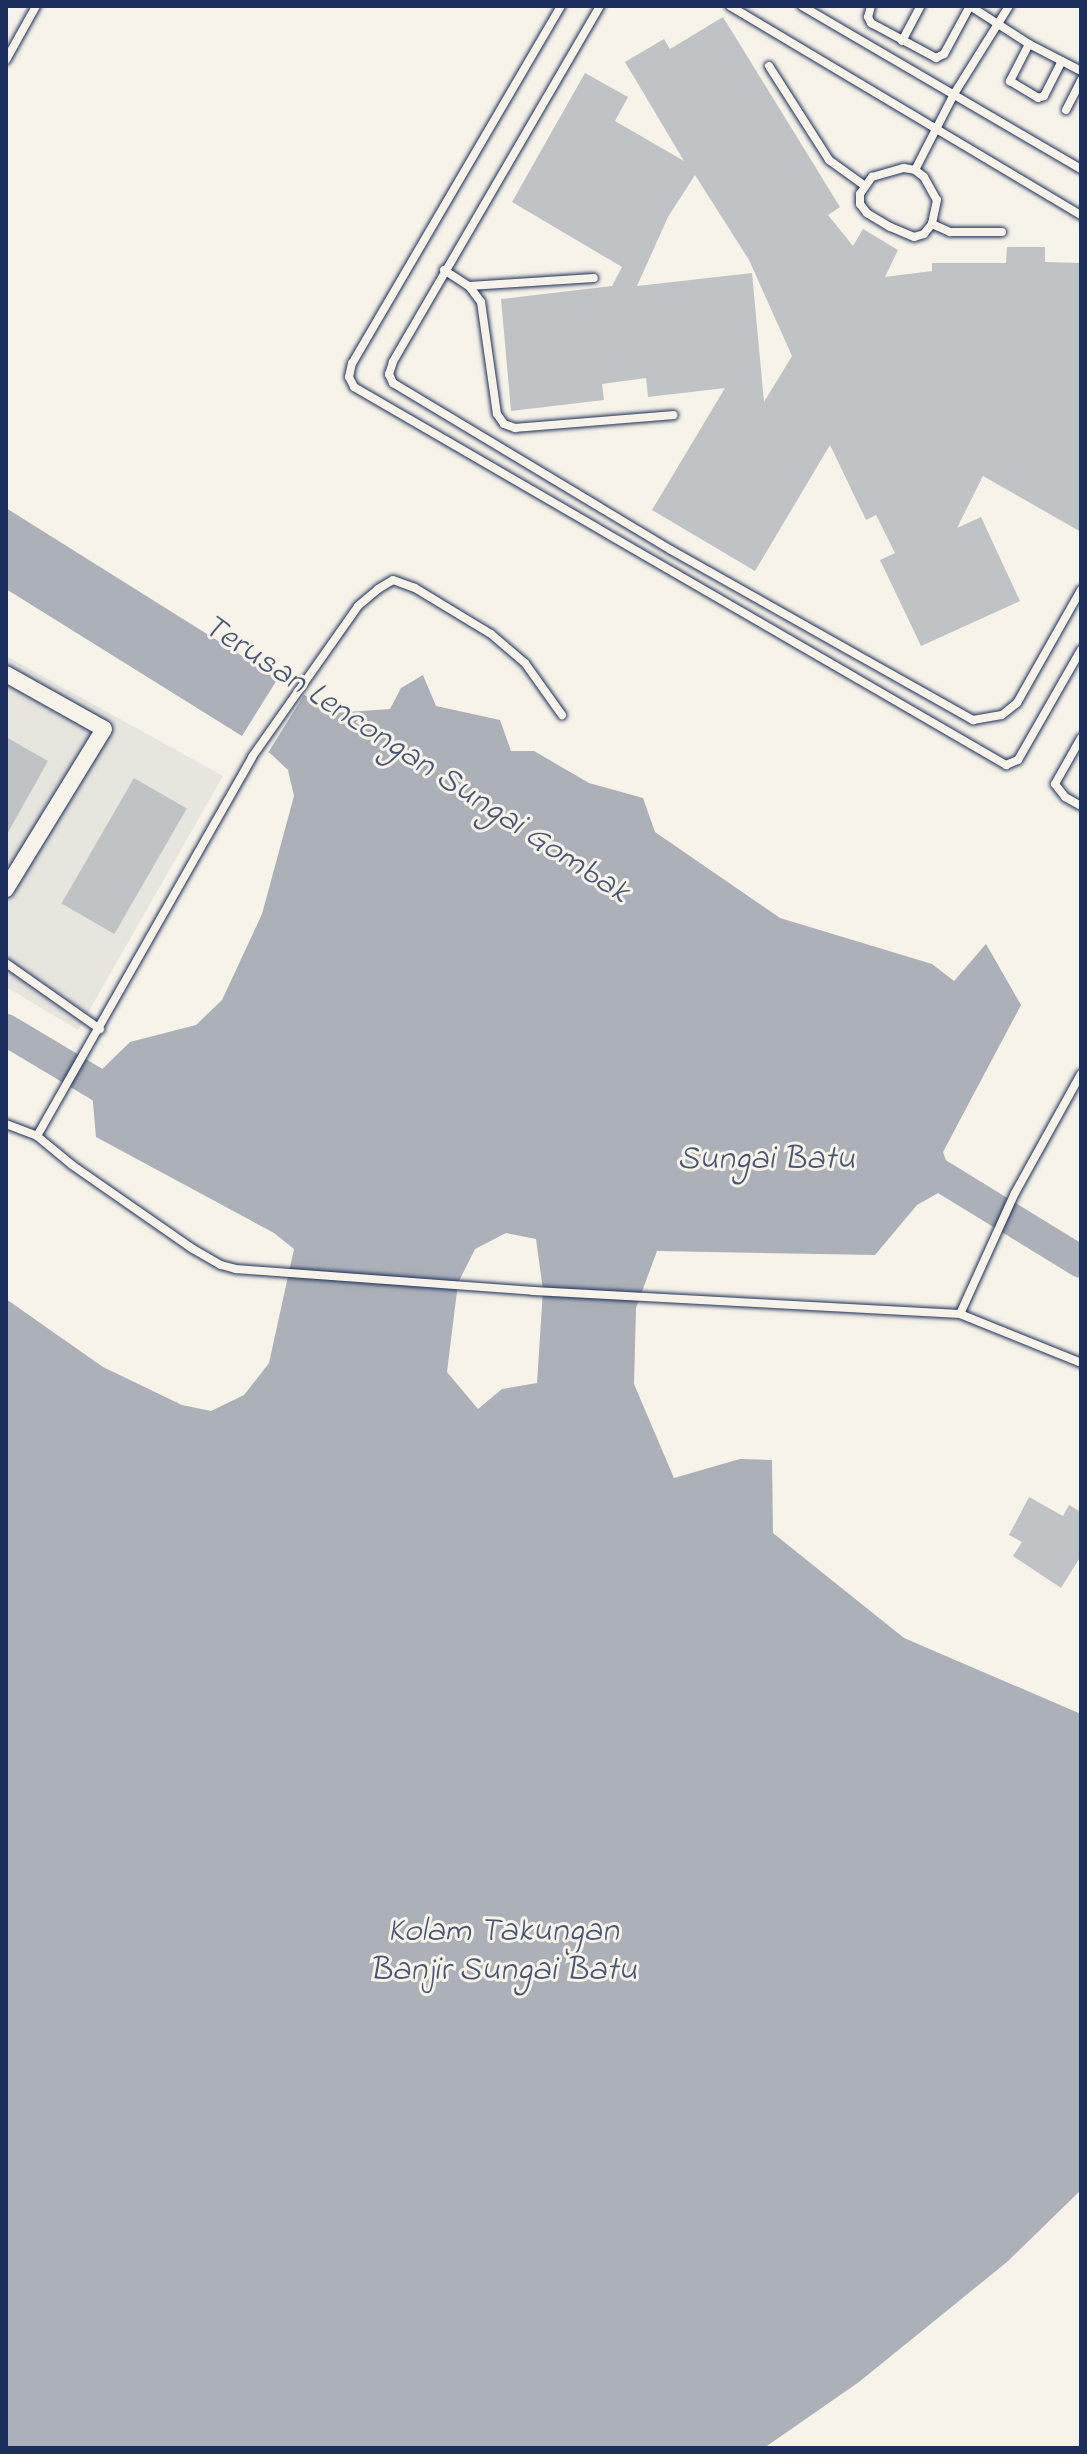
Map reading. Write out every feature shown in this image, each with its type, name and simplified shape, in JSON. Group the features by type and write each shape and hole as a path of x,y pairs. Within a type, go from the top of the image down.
{"street":[{"path":"6,674 104,729 6,889"}],"lane":[{"path":"6,60 36,6"},
{"path":"561,6 352,363 349,377 354,387 1006,765 1018,760 1081,650"},
{"path":"600,6 393,362 389,374 393,383 671,550 973,720 1002,715 1017,703 1081,590"},
{"path":"730,6 939,127 1081,215"},
{"path":"802,6 1081,169"},
{"path":"871,6 868,17 871,23 936,58 944,54 970,6 1029,44 1081,71"},
{"path":"902,41 921,6"},
{"path":"915,170 954,94 1009,6"},
{"path":"1029,44 1010,81 1038,98 1044,96 1062,61"},
{"path":"769,66 829,160 865,186"},
{"path":"1066,110 1081,80"},
{"path":"915,170 932,188 937,200 932,224 924,234 914,237 901,234 867,213 860,204 865,186 882,173 915,170"},
{"path":"932,224 950,232 1002,232"},
{"path":"444,270 469,286 481,302 497,414 504,424 515,428 673,415"},
{"path":"469,286 594,278"},
{"path":"37,1136 252,757 358,606 393,580 415,588 491,634 525,663 562,715"},
{"path":"1081,738 1055,784 1065,797 1081,806"},
{"path":"6,963 100,1029"},
{"path":"960,1314 1015,1193 1081,1074"},
{"path":"6,1124 37,1136 72,1165 209,1259 236,1269 533,1291 960,1314 1081,1363"}],"shaded area":[{"path":"6,656 223,776 78,1030 6,987"}],"water":[{"name":"Kolam Takungan Banjir Sungai Batu","path":"6,508 333,713 390,709 401,688 423,675 436,706 500,720 511,751 534,751 589,783 643,798 655,832 780,918 932,964 954,981 986,944 1021,1005 943,1152 954,1184 917,1205 875,1255 657,1251 636,1308 634,1384 674,1478 740,1459 772,1460 773,1533 904,1638 1081,1714 1081,2190 1007,2262 859,2382 764,2448 6,2448 6,1299 103,1367 182,1405 211,1411 244,1395 269,1363 294,1249 274,1233 96,1137 91,1080 130,1042 196,1025 222,1000 262,914 294,796 288,770 271,754 6,589","holes":["506,1233 536,1239 543,1290 537,1383 502,1389 478,1409 447,1372 458,1283 475,1249"]}],"pier":[{"path":"280,675 306,691 266,756 240,739"}],"building":[{"path":"723,17 840,207 828,215 853,246 863,229 898,250 885,277 932,271 932,263 1006,263 1007,247 1045,247 1045,262 1081,263 1081,532 983,476 957,528 981,517 1020,601 921,646 880,560 895,553 876,515 866,520 830,445 755,571 652,510 725,388 648,397 646,378 602,384 604,400 511,411 501,299 612,286 622,267 512,202 585,73 628,97 615,121 684,161 625,62 664,39 670,49","holes":["695,175 749,260 792,356 764,402 752,273 637,286 668,217"]},
{"path":"6,737 48,761 6,836"},
{"path":"134,778 187,808 114,934 62,904"},
{"path":"1029,1497 1063,1516 1069,1505 1081,1512 1081,1556 1061,1588 1013,1556 1022,1542 1009,1535"}],"waterway":[{"name":"Sungai Batu","path":"6,1030 127,1102"},
{"name":"Sungai Batu","path":"914,1182 936,1173 1081,1262"}],"water label":[{"name":"Terusan Lencongan Sungai Gombak","path":"415,760"}]}
